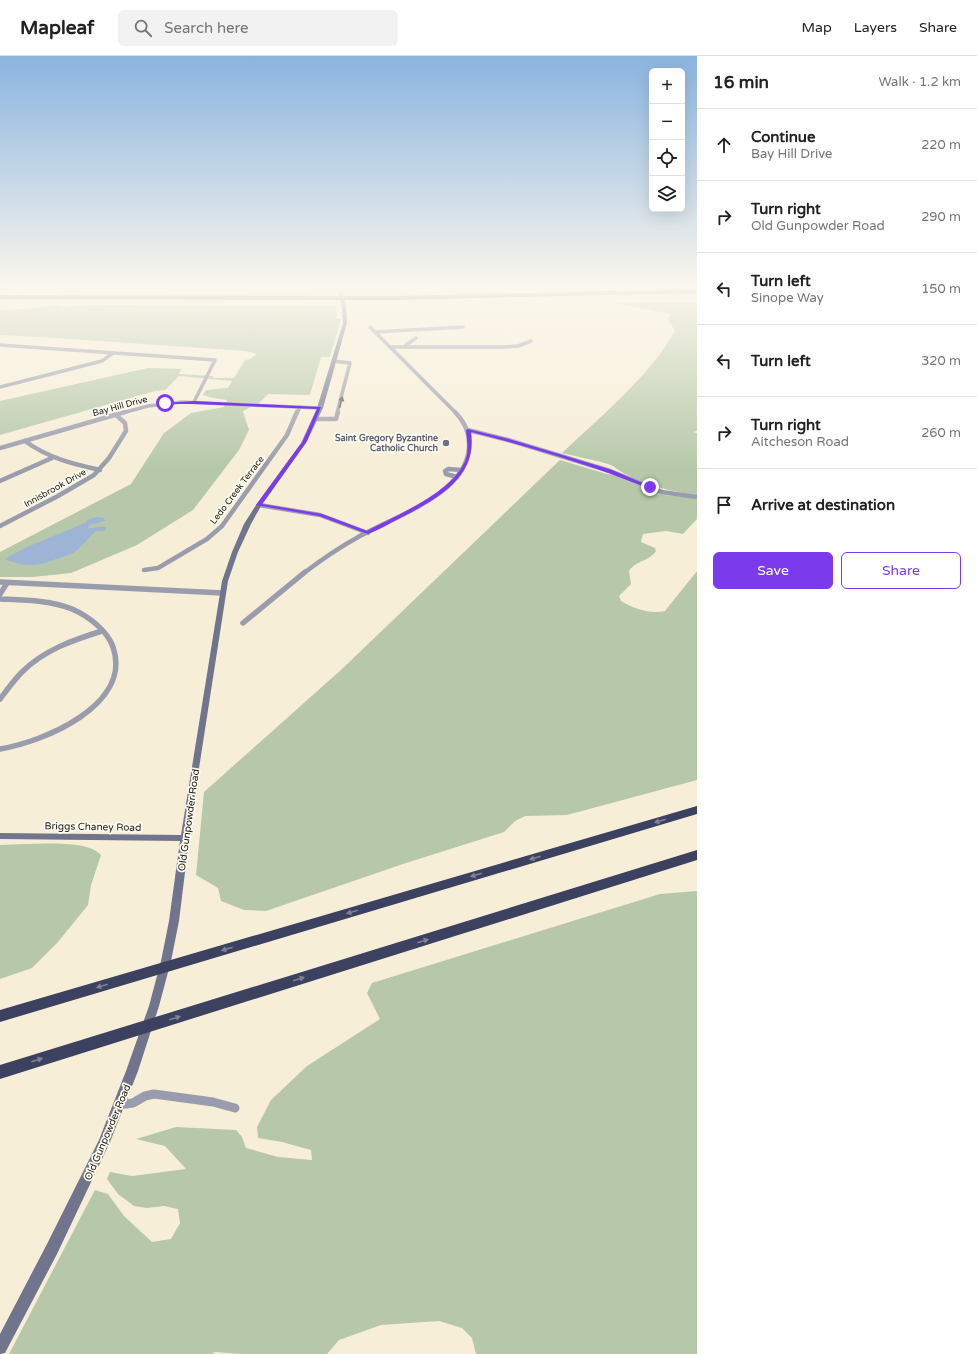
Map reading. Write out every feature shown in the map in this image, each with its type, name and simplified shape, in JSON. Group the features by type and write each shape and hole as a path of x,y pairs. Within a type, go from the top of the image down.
{"highway":[{"path":"0,1016 697,810"},
{"path":"0,1072 697,854"}],"main road":[{"name":"Old Gunpowder Road","path":"0,1348 85,1182 119,1105 132,1070 157,994 171,938 185,838 223,593 228,570 237,546 259,505 300,448 316,419 337,348"},
{"name":"Briggs Chaney Road","path":"0,836 185,838"}],"street":[{"path":"36,348 215,360 194,402"},
{"path":"243,623 318,562 428,501 446,488 462,470 470,449 468,430 461,418 391,348"},
{"path":"0,387 102,361 113,353"},
{"path":"316,419 336,420 350,363 333,361"},
{"path":"35,372 38,377"},
{"name":"Bay Hill Drive","path":"0,448 157,404 194,402 319,408"},
{"name":"Ledo Creek Terrace","path":"144,570 158,568 207,538 222,526 287,435 300,407"},
{"name":"Innisbrook Drive","path":"0,526 83,483 100,470 126,431 125,423 116,415"},
{"path":"468,430 514,442 610,471 662,492 697,497"},
{"path":"25,441 37,450 52,458 100,470"},
{"path":"0,481 52,458"},
{"path":"457,477 446,474 445,471 462,470"},
{"path":"259,505 320,515 368,533"},
{"path":"0,582 223,593"},
{"path":"0,594 7,583"},
{"path":"0,599 44,603 71,609 89,619 102,631 112,644 116,658 113,674 102,697 87,713 70,725 36,739 0,749"},
{"path":"0,699 26,667 53,648 102,631"},
{"path":"119,1105 133,1103 146,1096 154,1094 213,1102 235,1108"}],"green space":[{"path":"196,348 333,348 330,357 321,357 310,395 268,394 259,403 243,411 249,430 239,450 193,510 137,545 71,573 33,577 0,577 0,552 131,484 164,433 191,413 224,407 227,400 203,395 206,390 228,388 232,381 179,376 165,390 155,391 0,435 0,401 148,368 181,369 179,374 212,376 214,378 234,378 245,360 250,359 257,354 246,351"},
{"path":"664,348 697,348 697,431 693,432 697,433 697,495 653,486 632,478 613,466 562,453 623,396 652,364"},
{"path":"560,460 607,474 616,475 665,495 697,498 697,519 683,534 666,531 643,534 641,542 655,548 656,551 650,557 632,567 629,571 631,584 619,596 621,601 637,608 653,612 665,611 697,571 697,780 567,815 525,816 515,821 504,832 403,864 266,911 244,910 221,901 218,888 196,875 204,792 342,669"},
{"path":"0,845 76,845 95,850 101,855 91,885 88,905 58,942 32,968 0,979"},
{"path":"697,891 697,1354 476,1354 472,1338 462,1328 439,1321 381,1325 339,1340 327,1354 242,1354 215,1352 212,1354 9,1354 95,1190 108,1194 124,1216 152,1242 171,1239 180,1223 178,1209 164,1206 147,1208 134,1206 118,1194 107,1179 110,1172 132,1176 186,1169 165,1146 136,1139 176,1127 236,1130 242,1137 246,1148 278,1157 312,1160 311,1150 282,1142 258,1138 257,1127 271,1100 307,1066 380,1019 367,993 372,983 660,894"}],"water":[{"path":"98,517 104,518 105,521 89,525 88,528 106,527 105,531 96,531 76,551 69,555 36,565 19,564 5,559 27,547 85,523 89,519"}],"place":[{"name":"Saint Gregory Byzantine Catholic Church","path":"446,443"}],"route":[{"path":"165,403 194,402 319,408 316,419 305,441 259,505 320,515 368,533 416,509 456,479 464,467 469,455 470,440 468,430 540,449 610,471 650,487"}]}
